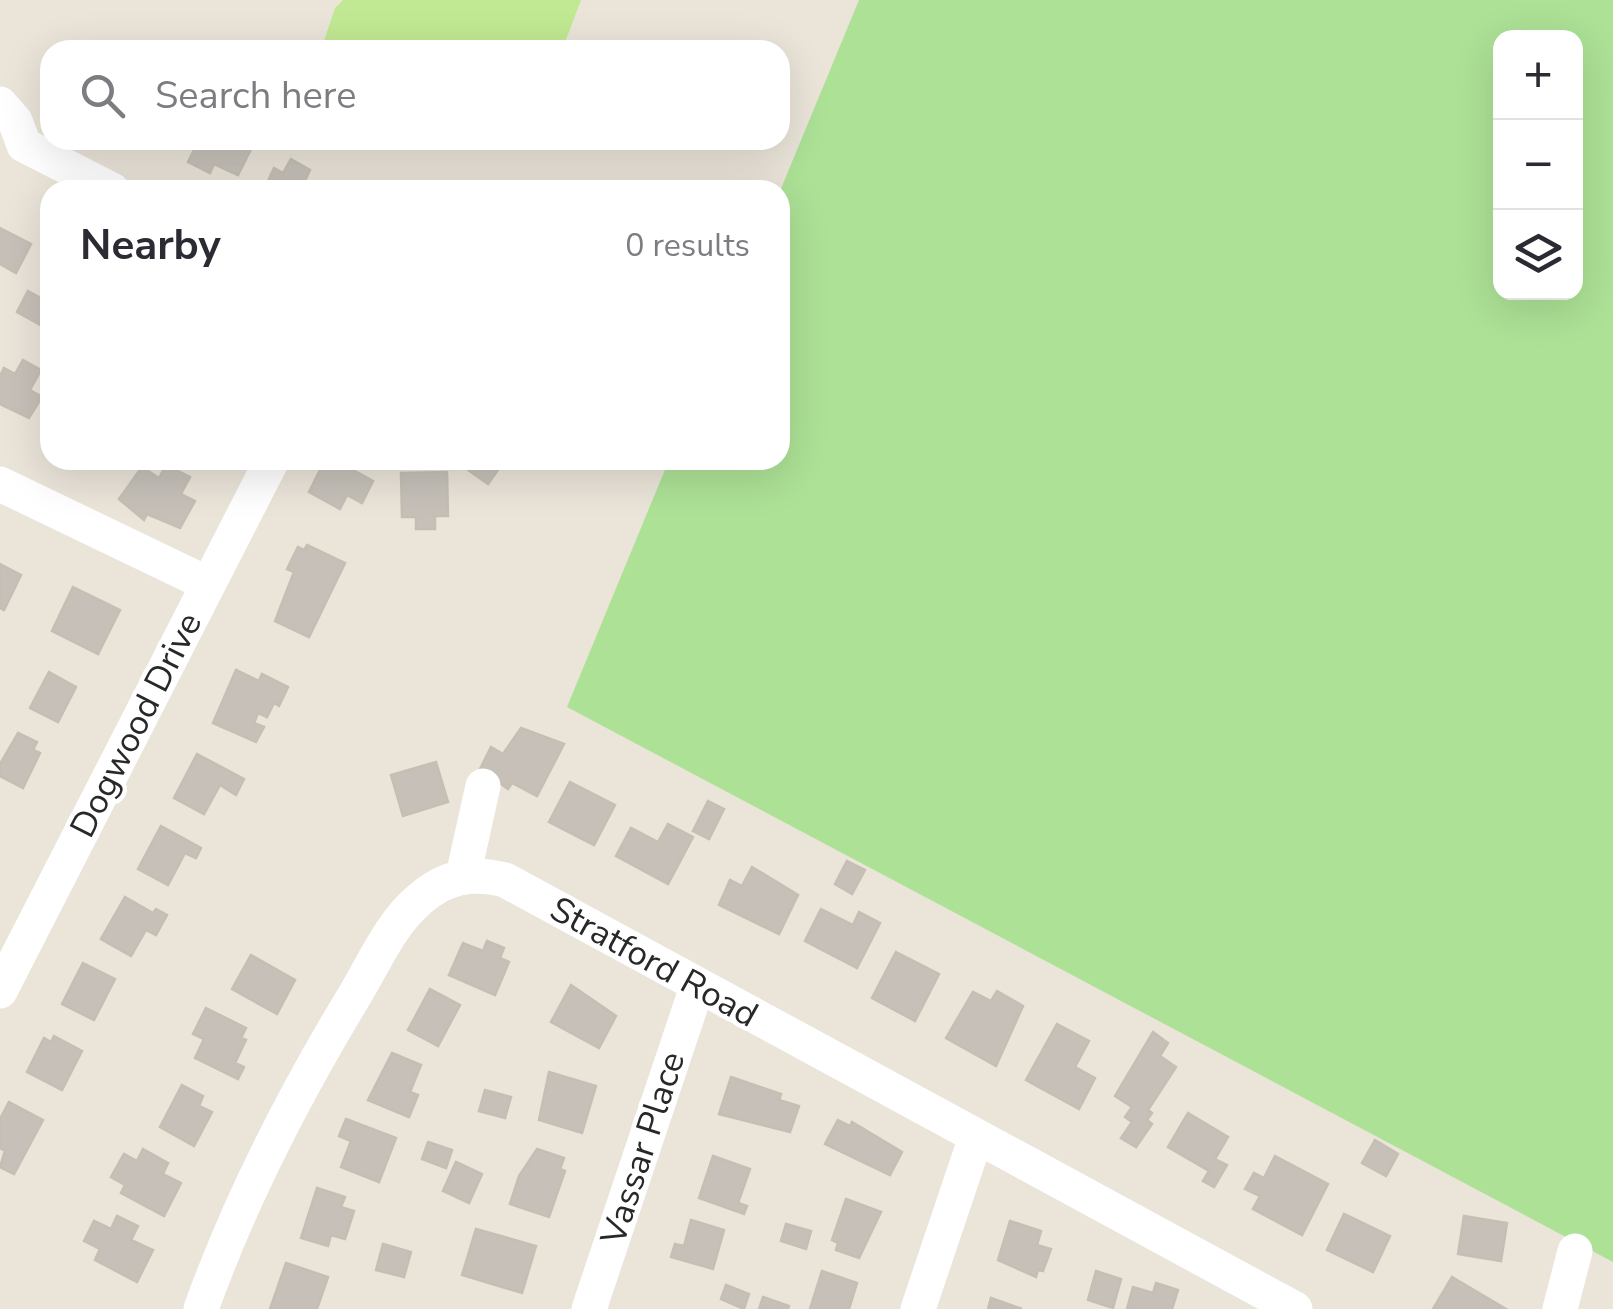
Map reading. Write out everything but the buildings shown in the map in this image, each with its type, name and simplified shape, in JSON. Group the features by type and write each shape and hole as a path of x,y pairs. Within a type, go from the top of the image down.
{"street":[{"path":"0,104 15,120 12,149 88,180"},
{"name":"Dogwood Drive","path":"0,991 267,470"},
{"path":"0,484 208,584"},
{"path":"201,1309 242,1200 270,1142 401,918 443,883 463,876 483,786"},
{"name":"Stratford Road","path":"463,876 480,874 505,880 976,1136 1245,1297 1295,1309"},
{"name":"Vassar Place","path":"589,1309 697,987"},
{"path":"918,1309 976,1136"},
{"path":"1560,1309 1575,1251"}],"green space":[{"path":"343,0 581,0 566,40 324,40 335,8"},
{"path":"859,0 1613,0 1613,1262 567,707 665,470 790,470 790,180 785,180"}]}
